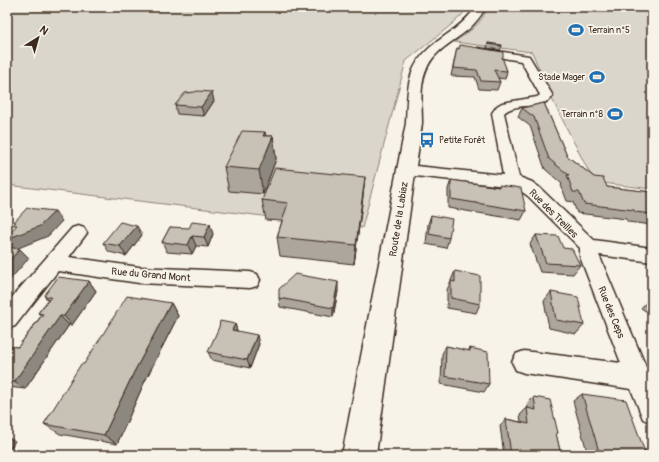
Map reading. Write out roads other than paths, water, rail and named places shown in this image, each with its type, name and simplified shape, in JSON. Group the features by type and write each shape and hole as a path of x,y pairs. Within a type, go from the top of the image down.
{"main road":[{"name":"Route de la Labiaz","path":"359,455 414,123 416,83 420,68 426,57 470,23 481,7"}],"street":[{"path":"468,50 525,58 547,96 541,100 506,106 498,113 512,182"},
{"name":"Rue des Treilles","path":"406,170 512,182 526,186 589,246"},
{"path":"7,319 78,233"},
{"path":"589,246 652,255"},
{"name":"Rue des Ceps","path":"589,246 590,256 645,379 652,410"},
{"name":"Rue du Grand Mont","path":"54,262 139,275 250,280"},
{"path":"524,362 645,379"}],"place":[{"name":"Terrain n°5","path":"576,30"},
{"name":"Stade Mager","path":"597,77"},
{"name":"Terrain n°8","path":"615,114"},
{"name":"Petite Forêt","path":"427,140"}]}
